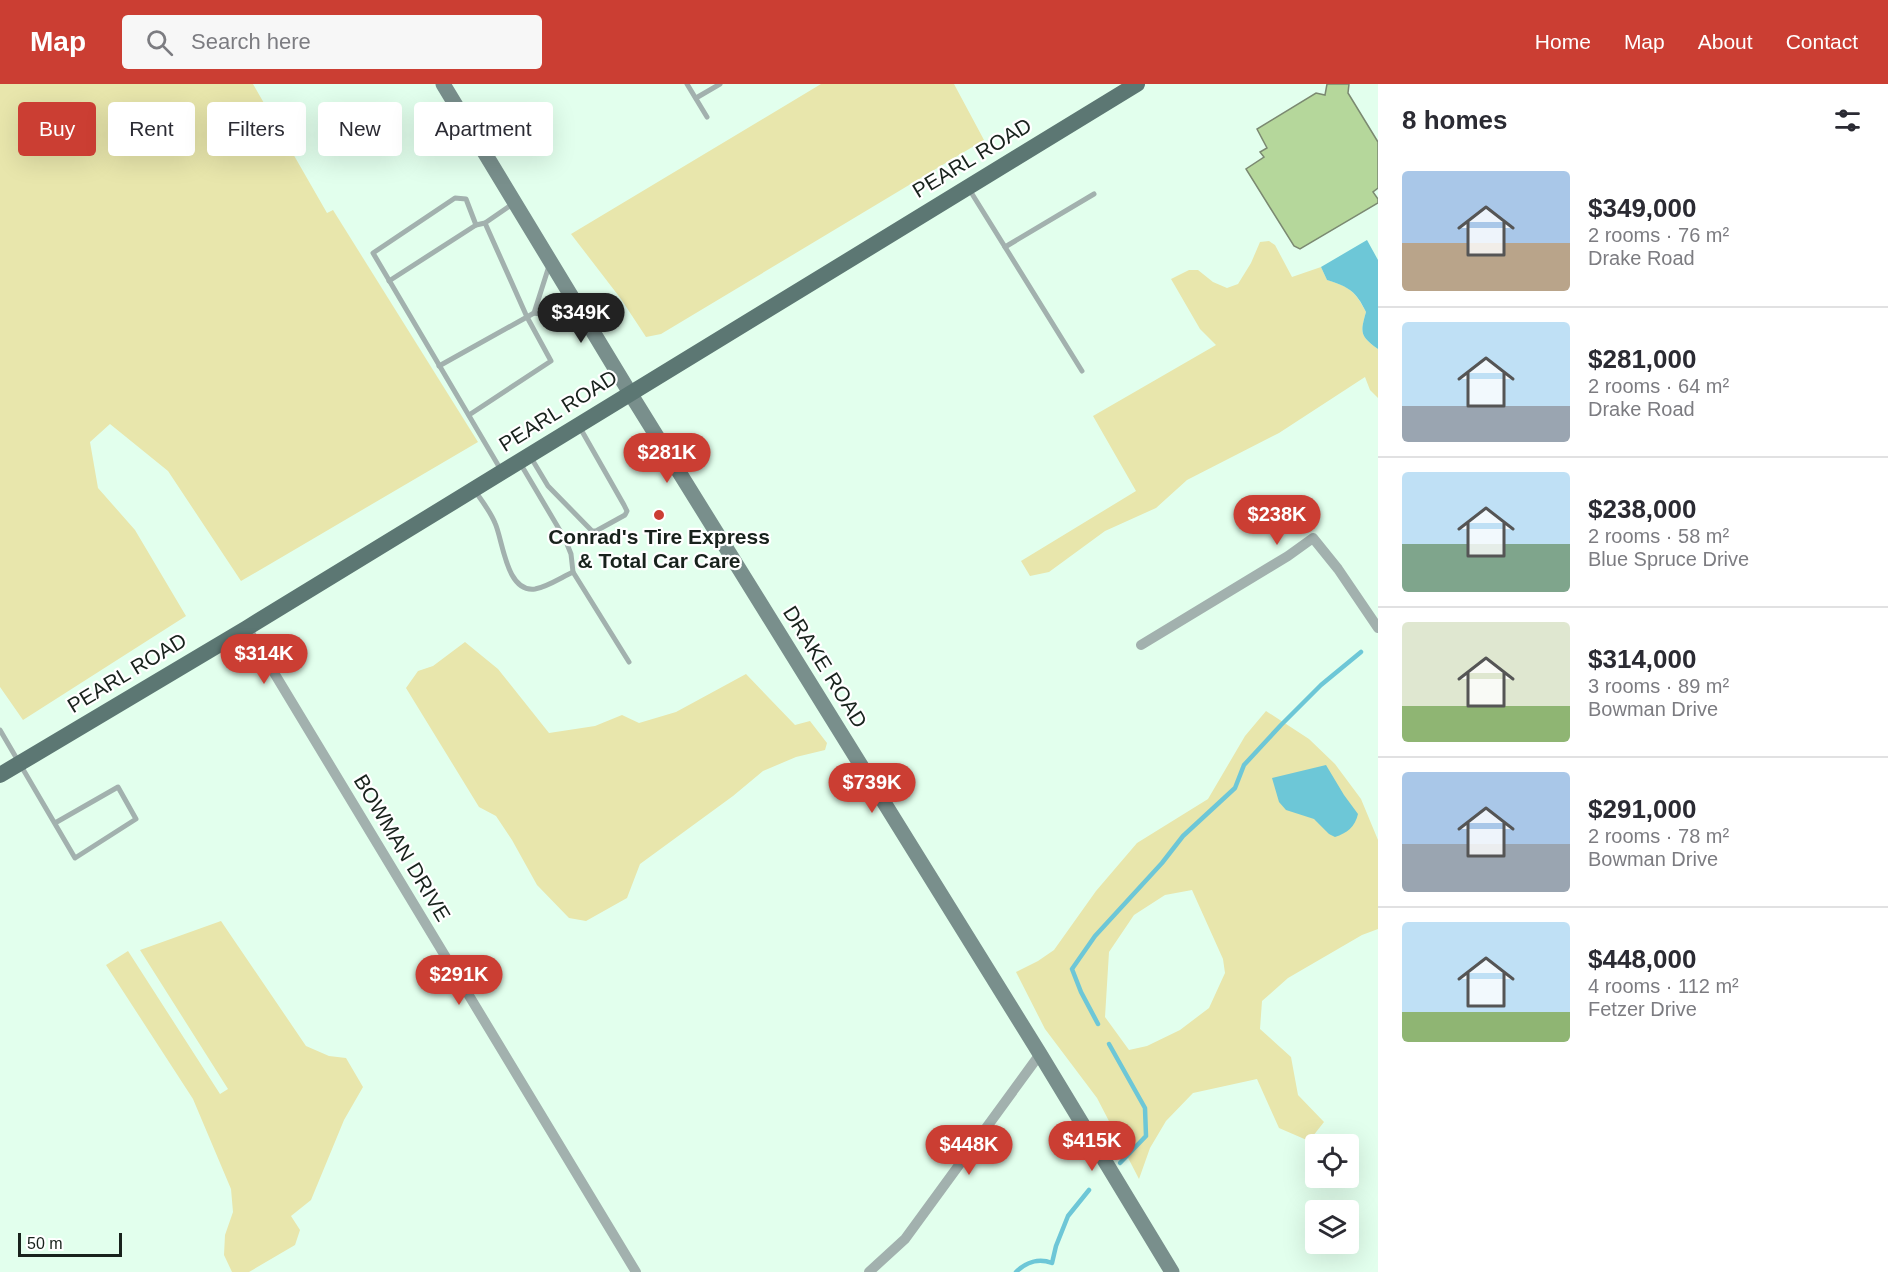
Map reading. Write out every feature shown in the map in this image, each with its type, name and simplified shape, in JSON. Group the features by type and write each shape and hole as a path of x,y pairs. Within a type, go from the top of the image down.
{"main road":[{"name":"PEARL ROAD","path":"0,775 247,628 1137,84"}],"street":[{"name":"DRAKE ROAD","path":"443,84 630,393 1040,1054 1172,1272"},
{"path":"1141,645 1288,556 1313,538 1338,569 1378,627"},
{"name":"BOWMAN DRIVE","path":"247,628 636,1272"},
{"path":"869,1272 905,1239 1040,1054"}],"lane":[{"path":"687,84 706,117"},
{"path":"696,98 720,84"},
{"path":"968,187 1082,371"},
{"path":"1005,247 1094,194"},
{"path":"476,225 466,199 455,198 373,254 502,472"},
{"path":"389,281 515,202"},
{"path":"469,415 551,361 527,317 484,223"},
{"path":"534,313 550,262"},
{"path":"439,366 534,313 587,322"},
{"path":"524,458 592,531 625,515 627,511 624,505 578,425"},
{"path":"524,458 565,539 571,554 573,572 629,662"},
{"path":"474,489 495,524 511,573 522,586 527,589 536,589 573,572"},
{"path":"0,730 75,858 136,819 118,787 55,823"}],"shaded area":[{"path":"0,84 253,84 263,102 207,102 207,156 294,156 327,213 333,210 478,442 241,581 168,471 110,424 90,442 98,488 135,530 186,616 23,720 0,687"},
{"path":"821,84 954,84 984,140 661,334 646,337 621,299 571,234"},
{"path":"1269,241 1275,245 1292,277 1321,267 1327,280 1347,288 1358,299 1366,312 1363,334 1378,349 1378,398 1370,390 1365,377 1279,433 1187,480 1156,508 1105,531 1049,572 1030,576 1021,561 1136,491 1093,416 1216,345 1200,329 1171,279 1189,270 1198,270 1213,282 1227,288 1238,284 1260,242"},
{"path":"465,642 498,669 549,733 595,726 622,715 639,723 676,712 746,674 795,725 810,721 827,743 825,750 796,757 763,771 733,796 640,864 627,898 586,921 569,918 537,885 496,816 479,807 406,688 418,671 433,666"},
{"path":"1266,711 1309,739 1335,764 1361,799 1378,840 1378,929 1362,935 1288,978 1262,1001 1260,1029 1291,1057 1298,1095 1324,1122 1315,1134 1305,1134 1305,1139 1279,1128 1257,1079 1193,1093 1166,1121 1150,1148 1139,1179 1097,1098 1045,1029 1016,972 1054,950 1096,891 1137,843 1208,799 1245,736","holes":["1192,890 1223,959 1225,973 1209,1008 1180,1030 1147,1046 1129,1050 1105,1017 1109,952 1134,915 1165,895"]},
{"path":"221,921 306,1046 329,1056 346,1058 363,1087 344,1120 311,1200 291,1216 300,1230 295,1245 249,1272 232,1272 224,1255 225,1235 233,1212 231,1189 193,1099 106,965 128,951 220,1094 228,1089 140,950"}],"water":[{"path":"1367,240 1378,260 1378,349 1368,341 1363,333 1366,312 1359,299 1341,285 1327,280 1321,267"},
{"path":"1326,765 1358,814 1350,829 1335,837 1314,819 1286,810 1279,802 1272,778"}],"building":[{"path":"1327,84 1349,84 1348,93 1378,142 1378,188 1373,192 1378,203 1300,249 1294,246 1246,169 1264,157 1260,152 1267,148 1257,129 1316,93 1325,95"}],"waterway":[{"path":"1098,1024 1072,969 1095,936 1162,863 1183,836 1235,788 1244,765 1281,725 1321,685 1361,652"},
{"path":"1109,1044 1145,1108 1146,1136 1120,1163"},
{"path":"1016,1272 1033,1262 1052,1263 1068,1216 1089,1190"}],"place":[{"name":"Conrad's Tire Express & Total Car Care","path":"659,515"}]}
